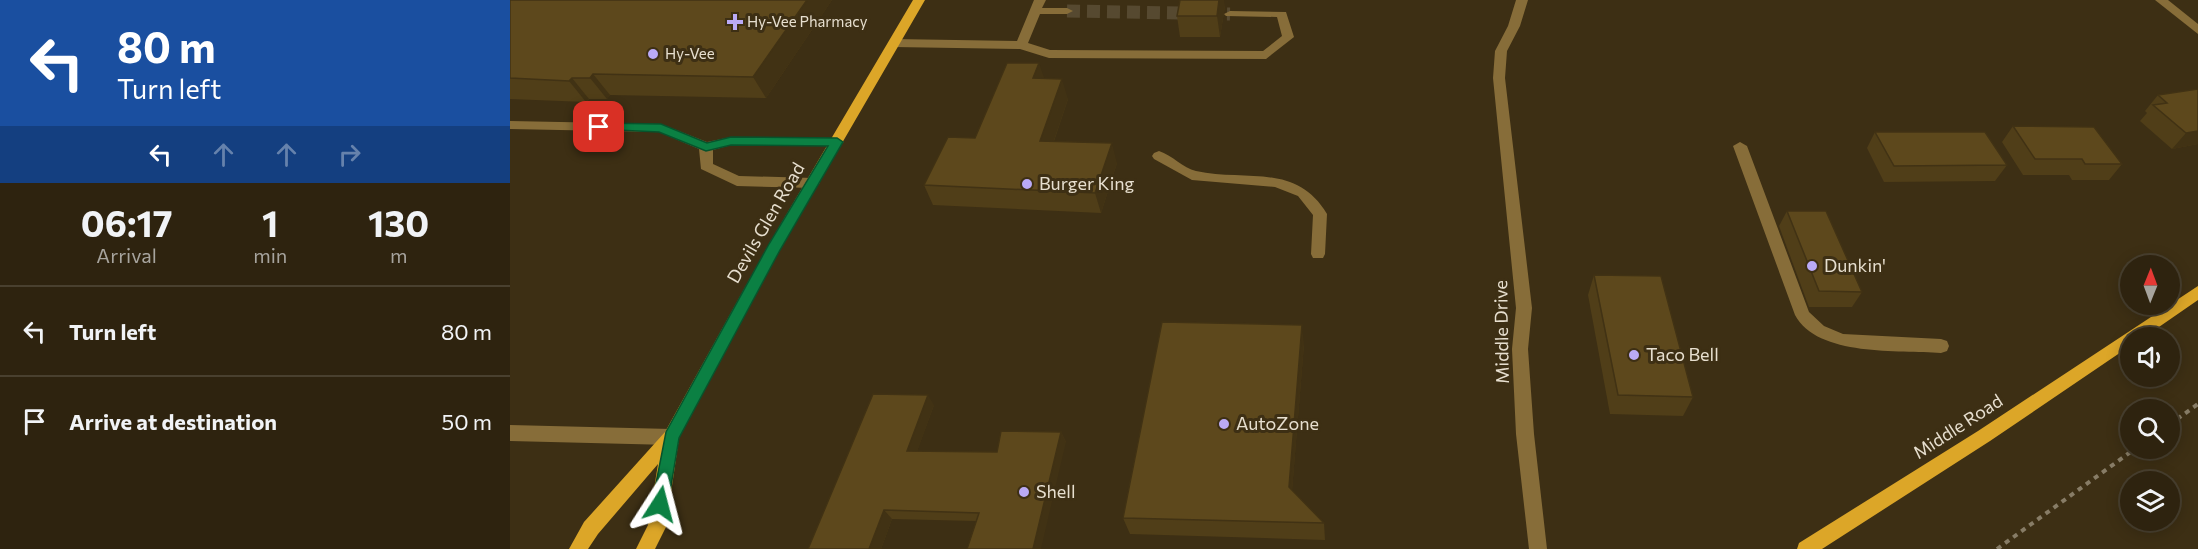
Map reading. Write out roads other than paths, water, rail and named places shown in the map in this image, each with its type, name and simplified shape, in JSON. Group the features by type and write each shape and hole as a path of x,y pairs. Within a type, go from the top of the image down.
{"main road":[{"name":"Devils Glen Road","path":"578,549 591,528 671,437 774,248 919,0"},
{"name":"Middle Road","path":"2146,327 2198,292"},
{"name":"Middle Road","path":"1806,549 1983,436 2120,345"},
{"name":"Devils Glen Road","path":"645,549 657,527 671,437"}],"street":[{"name":"Middle Drive","path":"1522,0 1514,26 1502,51 1499,78 1524,308 1520,349 1525,434 1538,549"},
{"path":"2161,0 2198,30"},
{"path":"1021,45 1038,5 1067,11"},
{"path":"894,43 1021,45 1048,54 1266,55 1288,37 1282,14 1230,14"},
{"path":"510,125 661,128 706,147 731,141 837,142"},
{"path":"1740,146 1803,315 1818,330 1842,340 1941,346"},
{"path":"706,147 706,166 737,181 813,183"},
{"path":"1159,156 1192,176 1277,182 1303,193 1320,214 1318,254"},
{"path":"510,433 671,437"}],"tunnel":[{"path":"1067,11 1230,14"}],"place":[{"name":"Hy-Vee Pharmacy","path":"735,22"},
{"name":"Hy-Vee","path":"653,54"},
{"name":"Burger King","path":"1027,184"},
{"name":"Dunkin'","path":"1812,266"},
{"name":"Taco Bell","path":"1634,355"},
{"name":"AutoZone","path":"1224,424"},
{"name":"Shell","path":"1024,492"}]}
